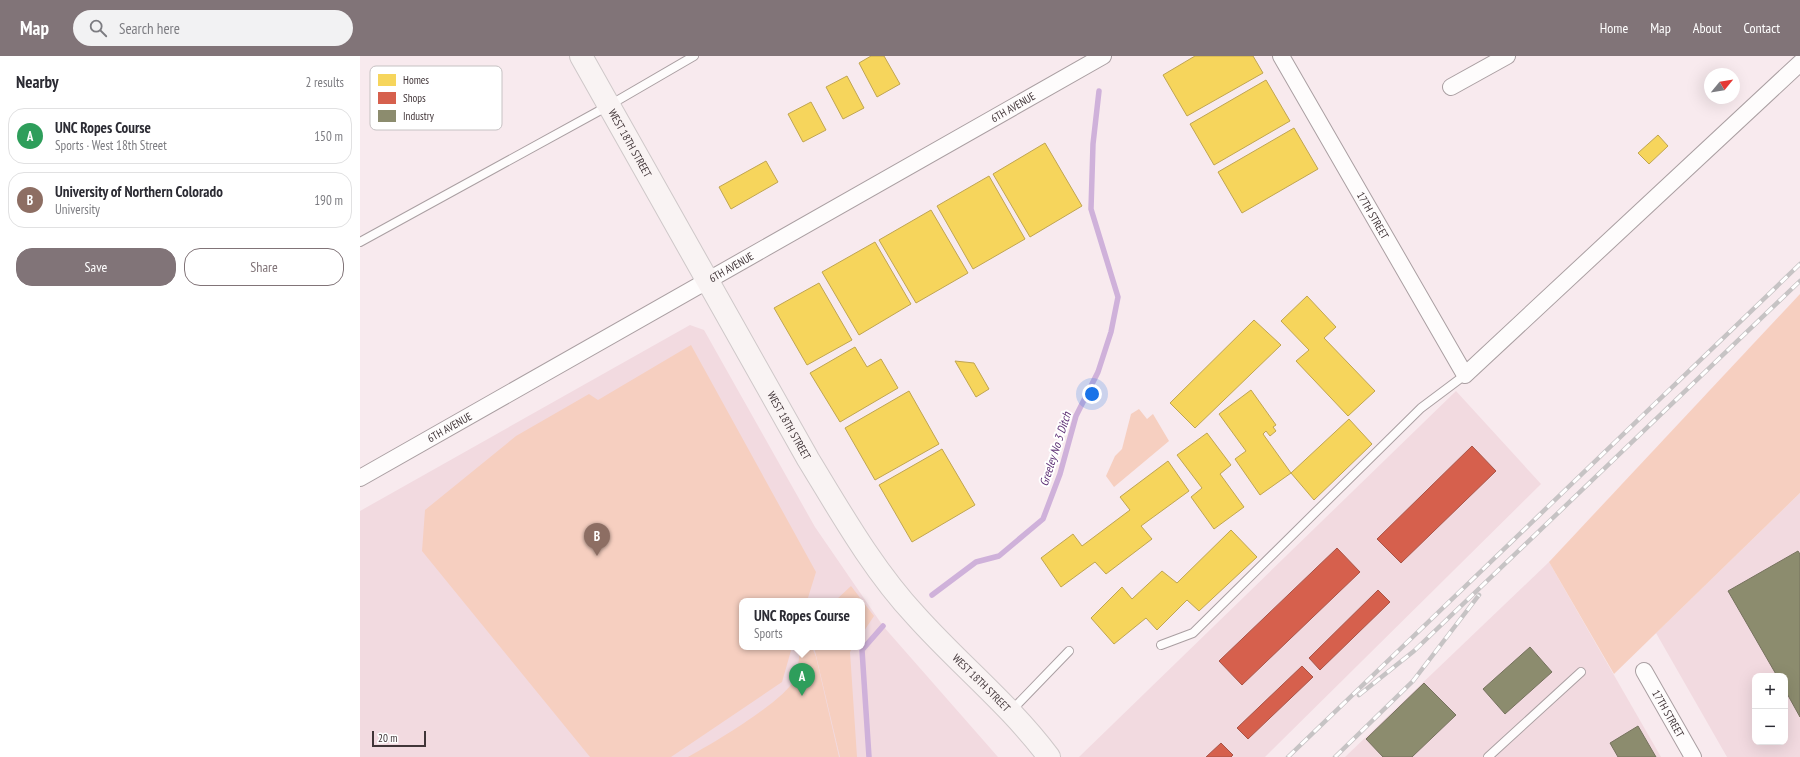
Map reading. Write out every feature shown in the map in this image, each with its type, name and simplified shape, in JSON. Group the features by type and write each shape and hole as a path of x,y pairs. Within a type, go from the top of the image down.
{"main road":[{"name":"WEST 18TH STREET","path":"581,56 808,459 846,521 893,590 916,617 1011,712 1049,757"}],"street":[{"name":"6TH AVENUE","path":"360,478 1103,56"},
{"name":"17TH STREET","path":"1281,56 1465,375"},
{"path":"1451,87 1507,56"},
{"path":"1465,375 1800,63"},
{"name":"17TH STREET","path":"1644,671 1693,757"}],"lane":[{"path":"360,242 608,106 694,56"},
{"path":"1161,645 1193,633 1421,408 1465,375"},
{"path":"1011,712 1069,652"},
{"path":"1488,757 1581,672"}],"shaded area":[{"path":"1800,294 1800,493 1614,674 1549,562"},
{"path":"690,325 704,330 815,527 864,598 739,598 739,650 865,650 865,600 883,626 998,757 360,757 360,511"},
{"path":"691,345 816,572 808,598 739,598 739,650 791,650 782,682 671,757 590,757 422,551 425,510 516,436 589,394 598,400"},
{"path":"1456,391 1541,484 1265,757 1079,757"},
{"path":"1139,409 1147,419 1153,414 1169,441 1114,487 1106,476 1115,456 1122,449 1131,414"},
{"path":"1800,493 1800,757 1727,757 1656,633"},
{"path":"1549,562 1661,757 1345,757"},
{"path":"851,586 860,598 838,598"},
{"path":"865,604 874,616 865,630"},
{"path":"800,650 813,650 816,657 839,757 688,757 746,722 762,711 787,689 796,676"},
{"path":"815,650 851,650 850,652 857,757 840,757"}],"building: Homes":[{"path":"871,56 884,56 900,84 877,97 859,63"},
{"path":"1195,56 1253,56 1263,73 1187,116 1163,75"},
{"path":"847,76 864,108 843,119 826,87"},
{"path":"1266,80 1290,121 1214,165 1190,124"},
{"path":"811,102 826,130 803,142 788,114"},
{"path":"1294,128 1318,169 1242,213 1218,172"},
{"path":"1658,135 1668,146 1649,164 1638,153"},
{"path":"1045,143 1082,206 1030,237 993,174"},
{"path":"766,161 778,182 731,209 719,187"},
{"path":"989,176 1025,239 973,269 937,206"},
{"path":"931,210 968,273 916,303 879,240"},
{"path":"875,242 911,304 859,335 822,272"},
{"path":"819,283 852,340 807,365 774,308"},
{"path":"1307,296 1336,327 1324,338 1375,391 1348,416 1296,361 1309,350 1281,321"},
{"path":"1254,320 1281,345 1195,428 1170,403"},
{"path":"855,347 867,367 881,359 898,388 840,422 810,373"},
{"path":"955,361 974,363 989,389 976,397"},
{"path":"1251,390 1276,425 1273,427 1276,431 1270,436 1266,431 1263,434 1291,473 1260,495 1235,459 1246,451 1219,414"},
{"path":"909,391 939,444 875,480 845,428"},
{"path":"1349,419 1372,444 1314,500 1291,473"},
{"path":"1207,433 1231,465 1220,474 1244,507 1214,529 1191,497 1202,488 1177,455"},
{"path":"942,449 975,505 912,542 879,485"},
{"path":"1168,461 1189,491 1141,526 1152,539 1106,574 1095,562 1061,587 1041,558 1073,534 1082,546 1130,510 1120,497"},
{"path":"1231,530 1257,557 1199,611 1187,600 1157,630 1146,618 1114,644 1091,618 1122,587 1132,599 1162,571 1177,583"}],"building: Shops":[{"path":"1472,446 1496,471 1401,563 1377,539"},
{"path":"1337,548 1360,572 1242,685 1219,661"},
{"path":"1378,590 1390,602 1320,670 1309,658"},
{"path":"1302,666 1313,677 1248,739 1237,728"},
{"path":"1221,743 1233,755 1231,757 1206,757"}],"building: Industry":[{"path":"1798,551 1800,554 1800,717 1788,695 1788,673 1775,673 1728,591"},
{"path":"1530,647 1552,672 1505,714 1483,689"},
{"path":"1424,683 1456,715 1412,757 1383,757 1366,739"},
{"path":"1638,726 1656,757 1618,757 1610,743"}],"waterway":[{"name":"Greeley No 3 Ditch","path":"932,595 976,562 999,556 1043,519 1060,474 1076,416 1098,372 1111,332 1118,297 1091,209 1093,144 1099,91"},
{"name":"Greeley No 3 Ditch","path":"865,647 883,626"},
{"name":"Greeley No 3 Ditch","path":"862,650 869,757"}],"railway":[{"path":"1288,757 1800,264"},
{"path":"1359,695 1414,651 1800,281"},
{"path":"1335,757 1413,681 1479,595"}],"place":[{"name":"University of Northern Colorado","path":"597,556"},
{"name":"UNC Ropes Course","path":"802,696"}]}
